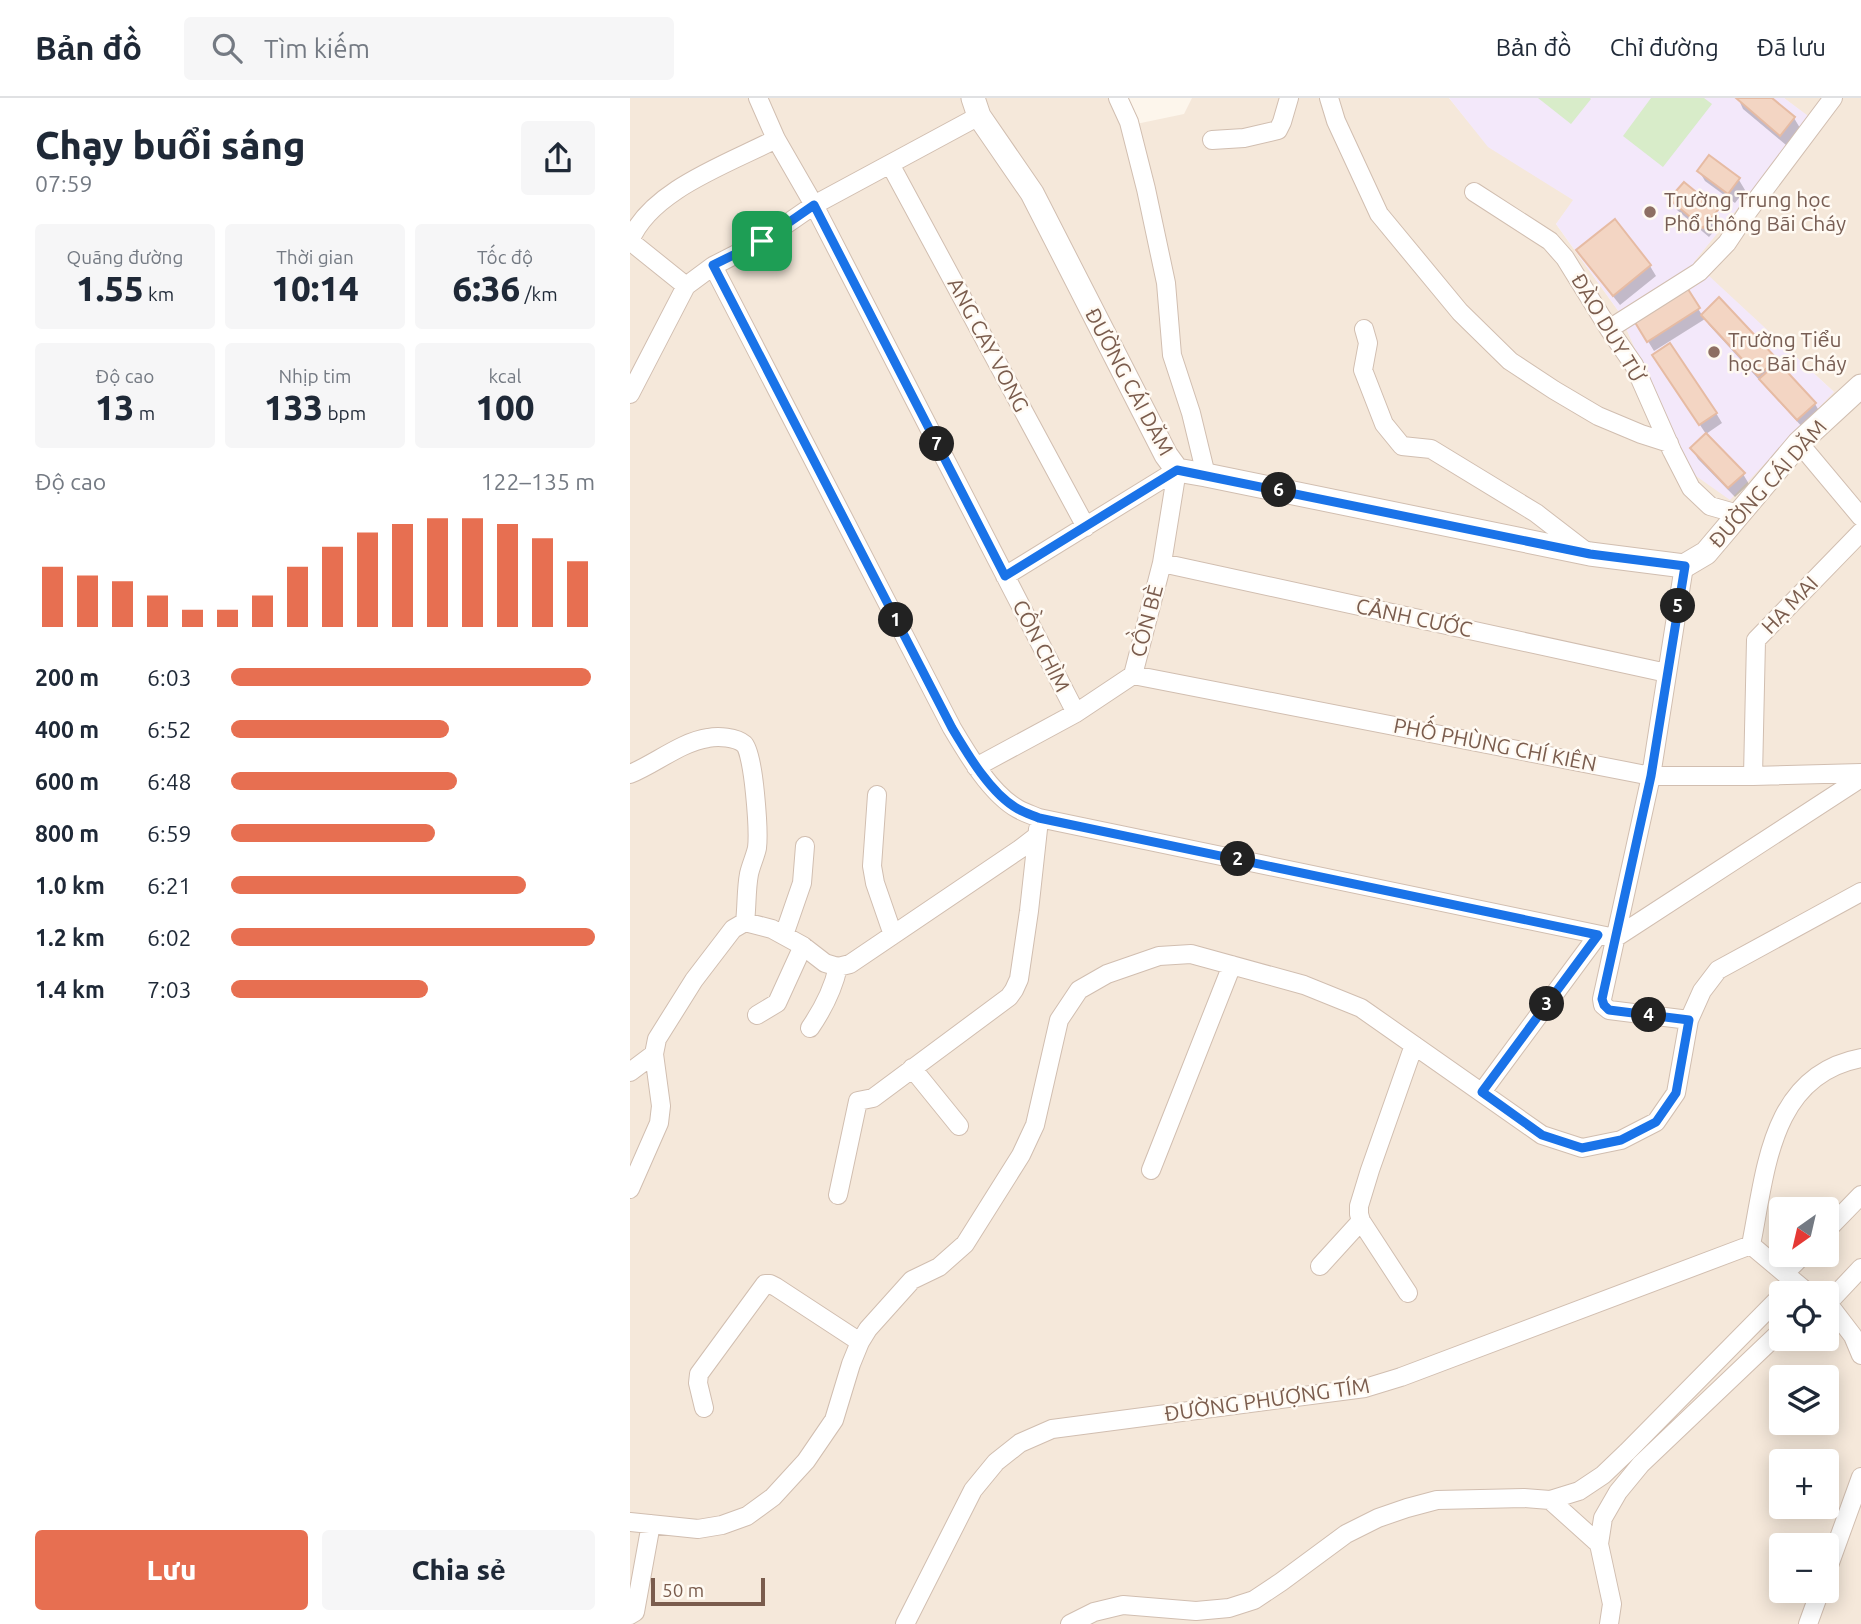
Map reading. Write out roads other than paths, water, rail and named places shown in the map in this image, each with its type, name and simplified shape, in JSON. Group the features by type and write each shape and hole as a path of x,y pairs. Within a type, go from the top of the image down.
{"street":[{"name":"CỒN CHÌM","path":"758,98 776,139 814,205 1076,713"},
{"path":"1118,98 1129,122 1146,189 1166,283 1172,355 1191,413 1206,475"},
{"path":"1212,140 1244,138 1278,130 1289,98"},
{"path":"1329,98 1341,133 1379,214 1461,312 1510,361 1554,390 1598,416 1669,443"},
{"path":"1609,329 1699,272 1727,243 1833,98"},
{"path":"630,394 685,286 713,265 762,241 814,205 890,164 976,107"},
{"name":"ĐƯỜNG CÁI DĂM","path":"976,107 1032,193 1166,455 1177,470 1590,554 1685,566 1706,553 1799,443 1861,386"},
{"path":"685,286 631,235 651,211 687,183 776,139"},
{"name":"ANG CAY VONG","path":"890,164 1086,527"},
{"name":"ĐÀO DUY TỪ","path":"1474,192 1550,241 1565,258 1634,365 1690,488 1710,506 1738,514"},
{"path":"713,265 952,728 976,767 1038,827 1606,936"},
{"path":"1364,329 1368,343 1363,370 1384,424 1402,446 1431,449 1536,513 1590,554"},
{"path":"1799,443 1861,517"},
{"path":"1005,576 1177,470"},
{"name":"CỒN BÈ","path":"976,767 1076,713 1133,675 1162,563 1177,470"},
{"name":"HẠ MAI","path":"1753,776 1756,640 1861,532"},
{"name":"CẢNH CƯỚC","path":"1162,563 1667,673"},
{"path":"1685,566 1651,776 1606,936 1602,999 1609,1010 1689,1020"},
{"name":"PHỐ PHÙNG CHÍ KIÊN","path":"1133,675 1651,776 1861,776"},
{"path":"630,774 689,744 708,738 735,739 748,748 756,807 757,849 749,874 745,922"},
{"path":"1482,1092 1606,936 1861,776"},
{"path":"877,794 872,866 875,883 894,935"},
{"path":"630,1189 659,1123 661,1106 654,1054 657,1039 694,980 733,929 745,922 772,929 803,946 825,963 838,967 850,964 1020,849 1038,827"},
{"path":"838,1195 857,1102 873,1098 1009,997 1014,990 1019,979 1038,827"},
{"path":"784,935 802,883 805,846"},
{"path":"630,1522 698,1529 722,1525 747,1516 773,1497 806,1461 834,1420 860,1342 868,1329 912,1280 939,1267 965,1244 1021,1155 1035,1125 1059,1020 1079,990 1107,974 1159,956 1191,954 1304,985 1361,1008 1542,1135 1582,1148 1621,1140 1656,1122 1676,1093 1689,1020 1702,991 1718,970 1861,891"},
{"path":"757,1016 776,1003 803,946"},
{"path":"1151,1170 1233,965"},
{"path":"810,1028 827,1002 838,967"},
{"path":"1408,1293 1359,1214 1363,1194 1414,1045"},
{"path":"630,1072 654,1054"},
{"path":"1784,1281 1751,1245 1772,1144 1789,1105 1815,1076 1847,1060 1861,1058"},
{"path":"912,1068 959,1126"},
{"path":"1839,1218 1861,1195"},
{"path":"1320,1266 1361,1221"},
{"name":"ĐƯỜNG PHƯỢNG TÍM","path":"905,1624 973,1490 996,1462 1020,1443 1052,1429 1365,1388 1401,1377 1751,1245"},
{"path":"1839,1290 1861,1268"},
{"path":"704,1408 698,1383 699,1374 765,1284 776,1287 860,1342"},
{"path":"1070,1624 1094,1612 1123,1605 1196,1611 1229,1608 1254,1600 1346,1534 1378,1518 1437,1500 1550,1500 1579,1491 1602,1475 1769,1308"},
{"path":"1839,1318 1853,1336 1861,1355"},
{"path":"1609,1624 1612,1604 1599,1544 1604,1518 1618,1492 1641,1464 1769,1342"},
{"path":"1839,1538 1861,1477"},
{"path":"1550,1500 1599,1544"},
{"path":"630,1615 635,1612 651,1524"},
{"path":"1808,1624 1816,1603"}],"place":[{"name":"Trường Trung học Phổ thông Bãi Cháy","path":"1650,212"},
{"name":"Trường Tiểu học Bãi Cháy","path":"1714,352"}]}
